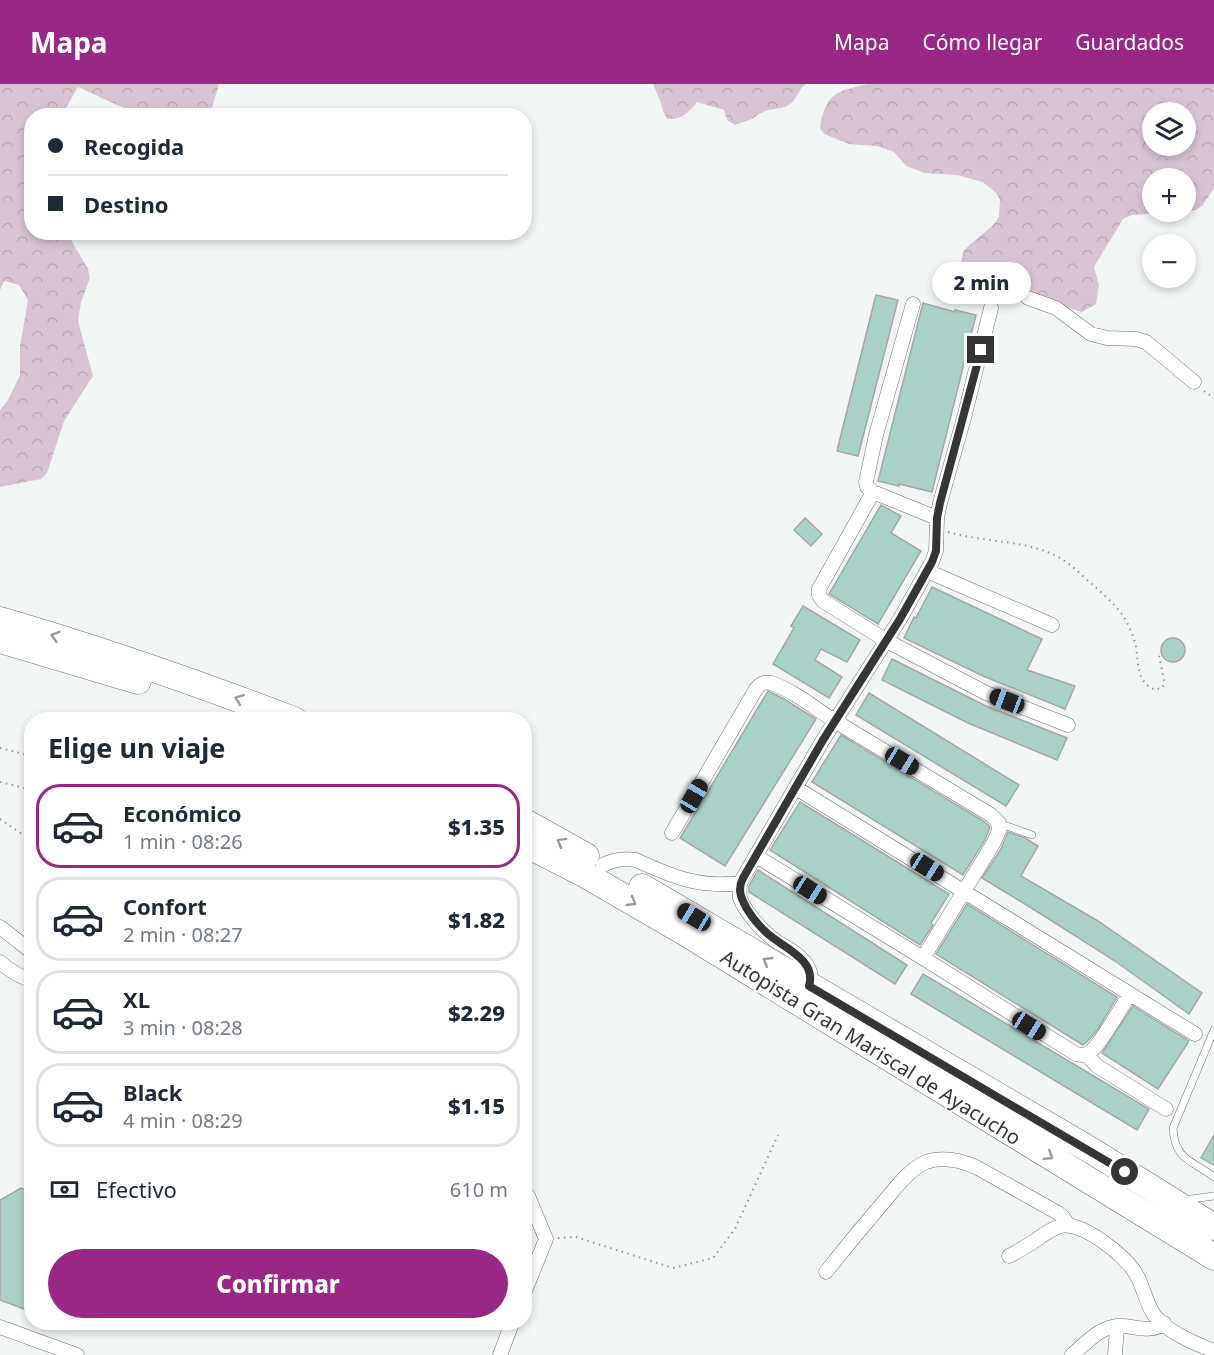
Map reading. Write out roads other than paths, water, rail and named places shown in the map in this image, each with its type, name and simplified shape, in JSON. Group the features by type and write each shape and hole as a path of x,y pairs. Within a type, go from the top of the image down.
{"highway":[{"path":"0,620 78,643 273,712"},
{"path":"0,640 150,684 225,712"},
{"name":"Autopista Gran Mariscal de Ayacucho","path":"532,826 675,906 1092,1151 1214,1227"},
{"name":"Autopista Gran Mariscal de Ayacucho","path":"532,848 584,874 679,929 1214,1257"}],"street":[{"path":"1028,298 1056,308 1091,334 1146,342 1194,382"},
{"path":"913,304 866,477 867,486 873,492 937,525"},
{"path":"809,986 810,974 807,965 758,925 740,897 740,884 836,721 887,640 936,551 937,525 991,308"},
{"path":"873,492 819,589 823,601 887,640 986,693 1068,725"},
{"path":"927,571 1052,625"},
{"path":"672,833 759,685 766,682 774,685 991,815 1000,825 997,837 923,958"},
{"path":"796,788 1195,1034"},
{"path":"756,856 1080,1055 1090,1052 1098,1044 1130,994"},
{"path":"603,866 615,860 636,860 684,880 718,885 740,884"},
{"path":"0,927 24,946"},
{"path":"0,962 8,970 24,979"},
{"path":"1086,1054 1097,1066 1166,1109"},
{"path":"826,1272 906,1177 919,1166 935,1160 950,1159 976,1167 1038,1200 1063,1217 1068,1225"},
{"path":"532,1206 546,1239 532,1274"},
{"path":"1009,1256 1051,1230 1068,1225 1079,1228 1111,1247 1125,1259 1137,1274 1153,1314 1187,1339 1214,1351"},
{"path":"1072,1355 1104,1329 1117,1326 1153,1329 1164,1323"},
{"path":"1115,1355 1117,1326"},
{"path":"0,1328 77,1355"},
{"path":"500,1355 509,1330"}],"lane":[{"path":"1000,825 1032,835"},
{"path":"1214,1030 1173,1128 1174,1141 1184,1158 1214,1177"},
{"path":"1175,1202 1214,1196"}]}
